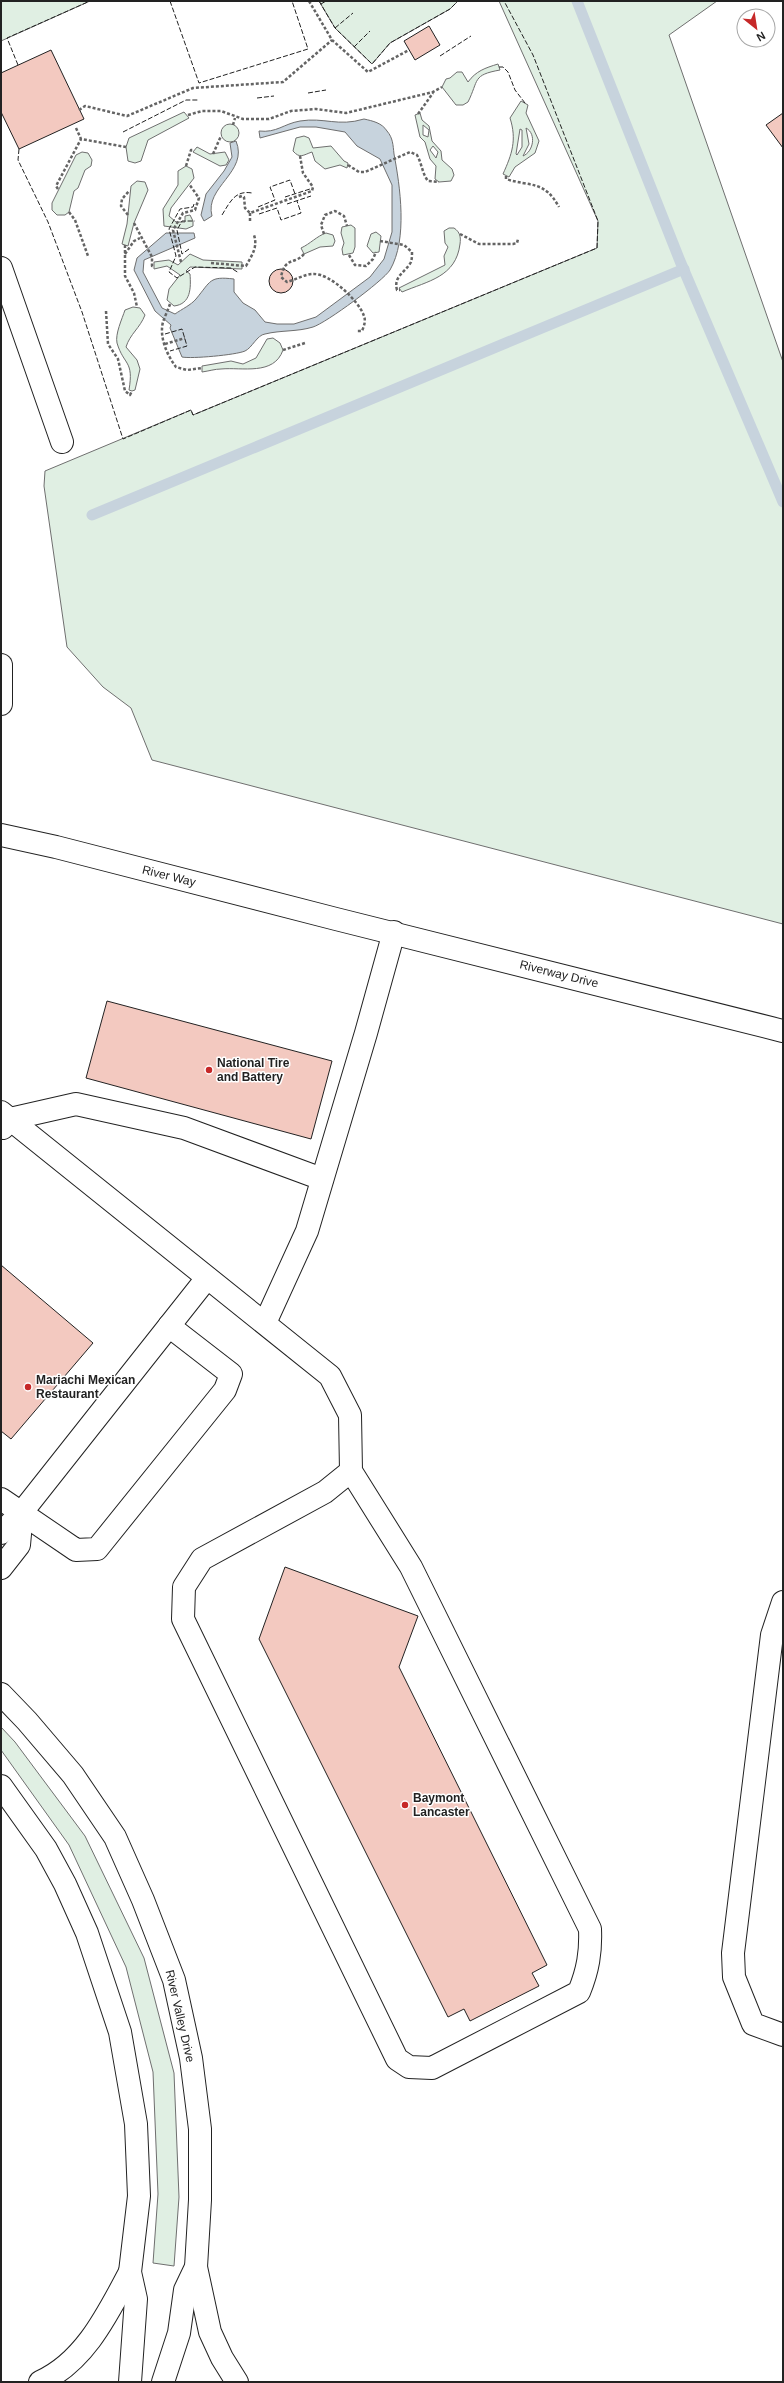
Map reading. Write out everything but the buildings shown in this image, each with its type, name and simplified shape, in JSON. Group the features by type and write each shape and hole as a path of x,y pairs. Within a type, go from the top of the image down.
{"street":[{"path":"1,268 62,442"},
{"path":"1,665 1,704"},
{"name":"River Way","path":"1,835 56,847 336,919"},
{"name":"Riverway Drive","path":"336,919 394,932 783,1031"},
{"path":"265,1323 307,1231 366,1033 394,932"},
{"path":"4,1120 76,1104 184,1128 322,1179"},
{"path":"4,1120 265,1323 330,1376 350,1415 351,1471 411,1567 590,1929 591,1950 588,1972 579,1992 432,2068 409,2068 398,2059 183,1619 184,1587 202,1559 324,1492 351,1471"},
{"path":"1,1533 22,1512 207,1278"},
{"path":"1,1499 76,1550 97,1549 225,1390 231,1374 169,1326"},
{"path":"1,1568 18,1545 22,1512"},
{"path":"783,1602 772,1635 734,1953 734,1977 753,2024 783,2035"},
{"name":"River Valley Drive","path":"1,1694 27,1721 73,1775 115,1837 143,1900 174,1980 191,2058 200,2129 200,2200 196,2267 184,2290 179,2333 162,2382"},
{"path":"1,1786 46,1849 65,1884 87,1933 120,2032 136,2124 139,2196 130,2272 136,2299 130,2382"},
{"path":"196,2267 210,2332 222,2358 237,2382"},
{"path":"40,2382 52,2377 76,2357 103,2321 130,2272"}],"path":[{"path":"309,1 332,40 368,72 409,50"},
{"path":"79,110 86,106 126,116 193,88 283,82 332,40"},
{"path":"188,115 202,111 220,111 235,118 269,120 291,111 316,109 346,113 433,92 442,87"},
{"path":"418,114 433,92"},
{"path":"233,125 235,118"},
{"path":"76,128 82,139"},
{"path":"213,154 221,136"},
{"path":"82,139 126,147"},
{"path":"58,189 56,186 82,139"},
{"path":"186,166 191,150 194,150"},
{"path":"348,165 359,172 375,169 410,152 417,155 422,162 423,174 428,181 439,182"},
{"path":"250,213 312,191 313,187 304,173 300,156"},
{"path":"506,176 506,179 518,183 540,186 549,191 560,207"},
{"path":"181,262 173,230 183,213 194,210 199,198 189,184"},
{"path":"128,215 120,206 122,199 129,192"},
{"path":"239,197 244,197 245,208 250,213 250,221"},
{"path":"324,234 321,225 325,215 335,211 344,216 347,226"},
{"path":"69,212 75,220 88,256"},
{"path":"134,223 144,246 152,257 153,266"},
{"path":"460,234 479,244 517,243 518,239"},
{"path":"211,263 246,266 255,249 256,242 254,235"},
{"path":"125,255 134,241 140,238"},
{"path":"380,241 404,245 412,252 411,262 398,277 396,287 397,290 400,290"},
{"path":"124,245 125,276 134,293 137,307"},
{"path":"349,255 355,265 366,266 373,259 376,252"},
{"path":"304,254 290,260 285,265 282,277 286,282 313,274 327,277 343,290 364,316 365,324 362,331 356,331"},
{"path":"170,304 163,321 162,333 169,357 176,367 187,370 202,368"},
{"path":"106,311 108,344 118,359 125,391 130,395 132,391"},
{"path":"165,344 185,338"},
{"path":"283,350 305,343"}],"green space":[{"path":"1,1 90,1 1,41"},
{"path":"319,1 458,1 450,9 390,43 372,64 335,28"},
{"path":"499,1 717,1 669,35 783,362 783,924 152,760 131,708 103,687 67,647 44,486 45,471 191,410 193,415 597,248 598,221"},
{"path":"498,64 500,70 480,77 468,102 463,105 456,105 442,87 446,79 450,78 457,72 462,72 468,82 481,70"},
{"path":"521,101 528,105 526,113 539,141 535,153 515,167 509,177 503,174 509,160 513,140 510,118","holes":["526,128 532,134 533,138 529,151 523,156 529,144","520,129 522,130 522,147 517,155"]},
{"path":"184,112 189,118 148,140 141,161 135,163 128,161 126,147 129,138"},
{"path":"420,113 422,120 429,126 432,141 441,151 442,160 452,169 454,175 451,181 439,182 435,179 436,166 430,159 425,142 420,137 415,115","holes":["423,125 429,130 428,137 423,135","433,146 438,152 436,158 430,150"]},
{"path":"230,124 236,127 239,133 236,139 230,142 224,139 221,133 224,127"},
{"path":"304,136 309,138 313,148 331,146 344,161 348,163 347,168 340,165 325,169 315,161 312,152 302,156 295,153 293,151 296,138"},
{"path":"197,147 210,154 225,152 229,160 226,165 220,166 193,152"},
{"path":"82,152 88,153 92,160 91,166 85,170 78,188 74,191 69,212 65,215 57,215 52,210 52,203 76,155"},
{"path":"186,166 192,169 194,178 171,208 169,216 176,222 185,222 185,216 190,215 193,221 193,226 186,229 164,226 163,209 178,185 178,171"},
{"path":"137,181 145,182 148,190 134,223 128,246 122,244 127,224 131,186"},
{"path":"351,225 355,228 355,247 353,253 343,255 342,249 344,243 341,233 342,227"},
{"path":"449,228 454,228 459,233 460,237 460,244 453,264 447,271 431,281 402,292 399,288 445,265 444,256 448,247 445,243 444,231"},
{"path":"376,232 381,236 379,252 373,253 367,246 371,234"},
{"path":"326,233 333,235 335,241 333,246 320,247 304,254 301,248"},
{"path":"190,254 203,260 242,262 242,269 190,267 186,271 190,274 190,290 187,299 180,305 174,306 167,300 169,289 180,275 167,266 154,269 154,262 169,260 178,265"},
{"path":"133,307 140,308 145,315 126,347 137,360 140,369 135,390 132,391 129,390 130,373 128,364 117,343 117,335 125,310"},
{"path":"273,338 280,343 283,350 279,358 272,364 265,367 247,369 219,369 202,372 202,366 231,361 243,364 256,358 267,339"},
{"path":"1,1727 15,1742 85,1836 144,1958 174,2073 179,2197 174,2266 153,2263 158,2194 153,2072 126,1967 69,1845 1,1750"}],"shaded area":[{"path":"364,119 383,126 390,136 393,145 400,197 401,228 396,257 390,270 377,283 354,301 330,318 313,327 262,335 245,351 204,357 182,357 170,328 171,325 155,311 134,270 137,258 166,233 194,233 195,238 144,260 143,272 162,308 175,314 194,301 211,281 226,278 234,279 234,292 243,303 255,310 265,322 294,324 316,317 370,277 384,259 392,232 392,185 380,159 357,146 345,132 316,127 300,127 260,138 259,131 271,131 300,121 316,120 346,122"},
{"path":"236,141 238,152 237,162 214,196 211,206 212,216 204,221 201,215 206,194 224,171 232,157 230,143"}],"waterway":[{"path":"577,1 680,261 783,502"},
{"path":"92,515 684,269"}],"fence":[{"path":"18,65 7,38 90,1"},
{"path":"170,1 199,83 308,49 292,1"},
{"path":"319,1 335,28 372,64 390,43 450,9 458,1"},
{"path":"321,4 326,1"},
{"path":"19,149 18,160 48,222 82,312 123,439 191,410 193,415 597,248 598,221 533,55 504,1"},
{"path":"335,28 353,13"},
{"path":"354,47 370,31"},
{"path":"440,56 471,36"},
{"path":"499,67 503,67 508,72 515,90 525,103"},
{"path":"308,93 326,90"},
{"path":"257,98 274,96"},
{"path":"123,132 186,100 199,100"},
{"path":"258,207 275,200 270,187 290,180 295,194"},
{"path":"285,197 310,189"},
{"path":"222,215 237,195 241,193 252,193"},
{"path":"287,204 311,196"},
{"path":"259,214 277,208 281,220 301,213 297,201"},
{"path":"194,204 193,207 180,209 169,229 176,256 169,272 177,278 195,267 231,268 239,273"},
{"path":"189,249 182,254 177,230 182,221 195,221"},
{"path":"165,334 182,329 187,346 170,351"}],"place":[{"name":"National Tire and Battery","path":"209,1070"},
{"name":"Mariachi Mexican Restaurant","path":"28,1387"},
{"name":"Baymont Lancaster","path":"405,1805"}]}
